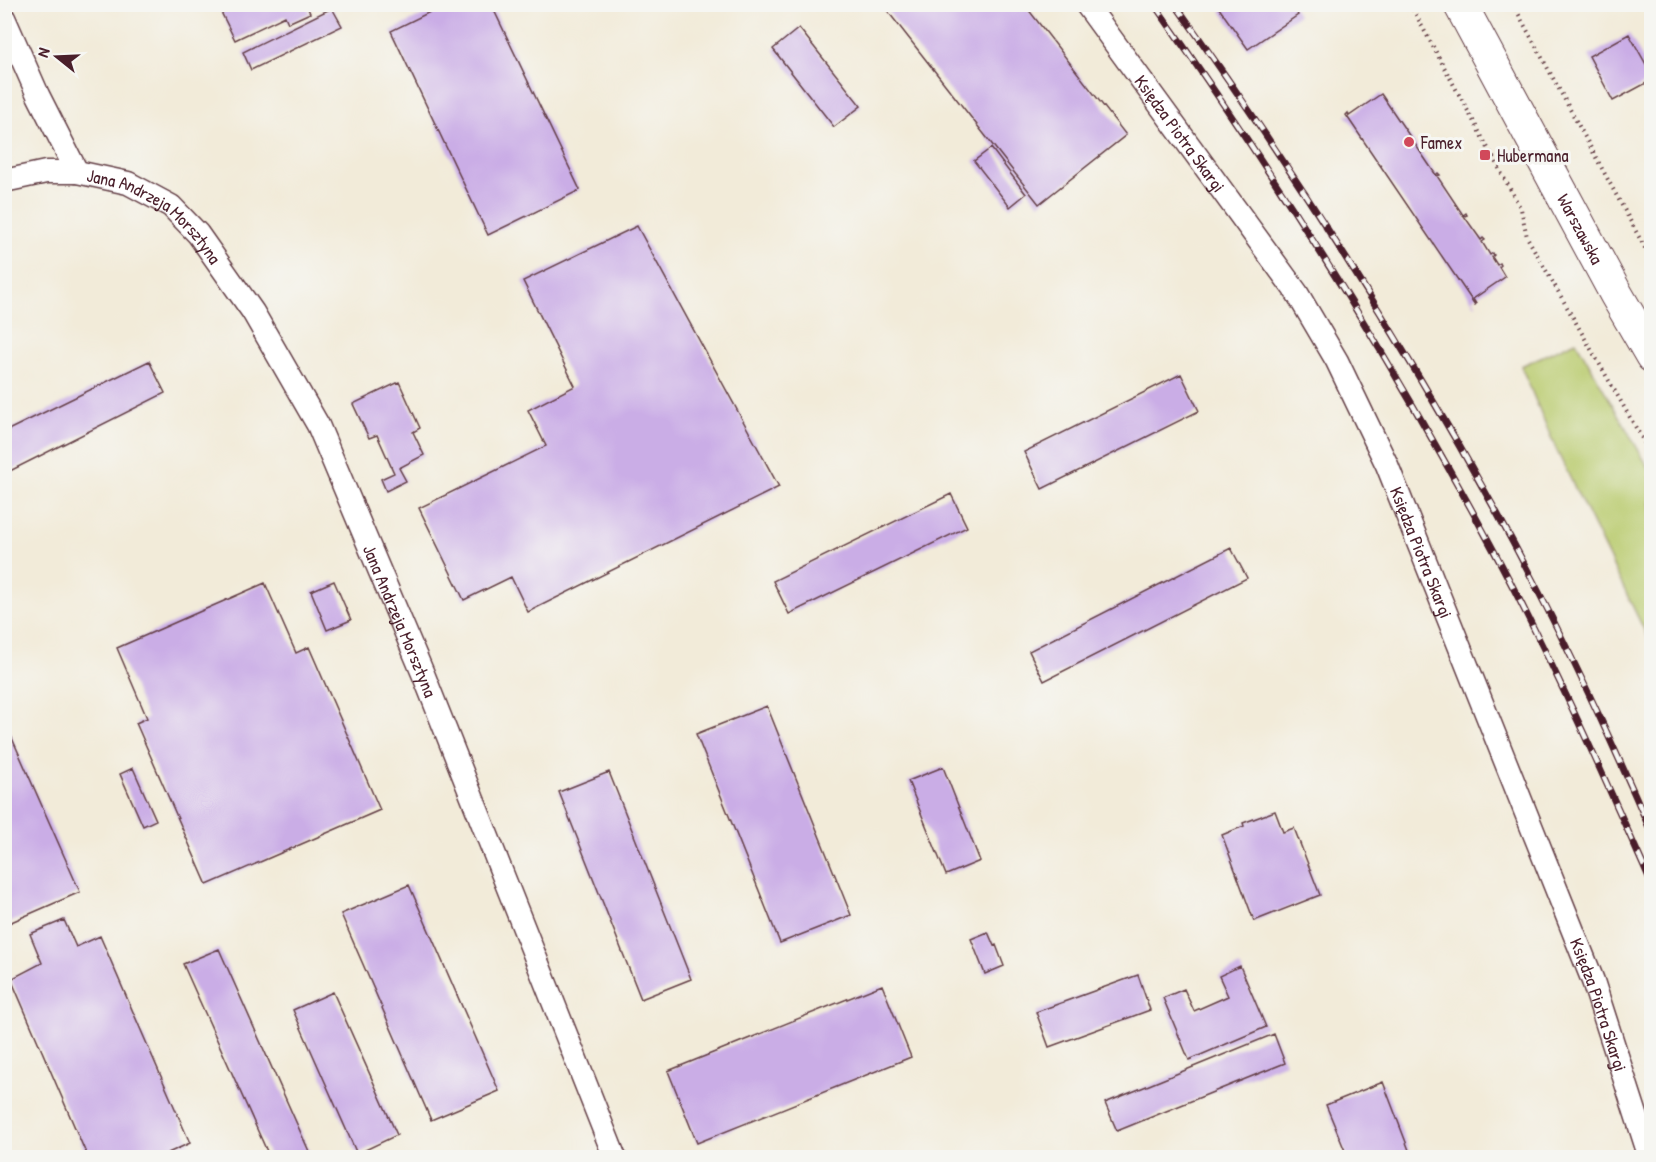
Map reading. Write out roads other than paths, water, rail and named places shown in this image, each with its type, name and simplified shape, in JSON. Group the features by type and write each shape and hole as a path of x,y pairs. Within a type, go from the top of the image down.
{"main road":[{"name":"Warszawska","path":"1460,4 1616,294 1652,356"}],"street":[{"name":"Księdza Piotra Skargi","path":"1086,4 1297,293 1337,360 1388,465 1593,981 1650,1158"},
{"path":"4,18 38,95 77,172"},
{"name":"Jana Andrzeja Morsztyna","path":"4,181 46,172 77,172 128,183 171,206 198,234 253,312 318,425 424,676 615,1158"}],"railway":[{"path":"1154,4 1304,226 1374,339 1441,455 1518,596 1592,750 1652,885"},
{"path":"1175,4 1261,128 1344,254 1460,447 1559,632 1652,834"}],"place":[{"name":"Famex","path":"1409,142"},
{"name":"Hubermana","path":"1485,155"}]}
